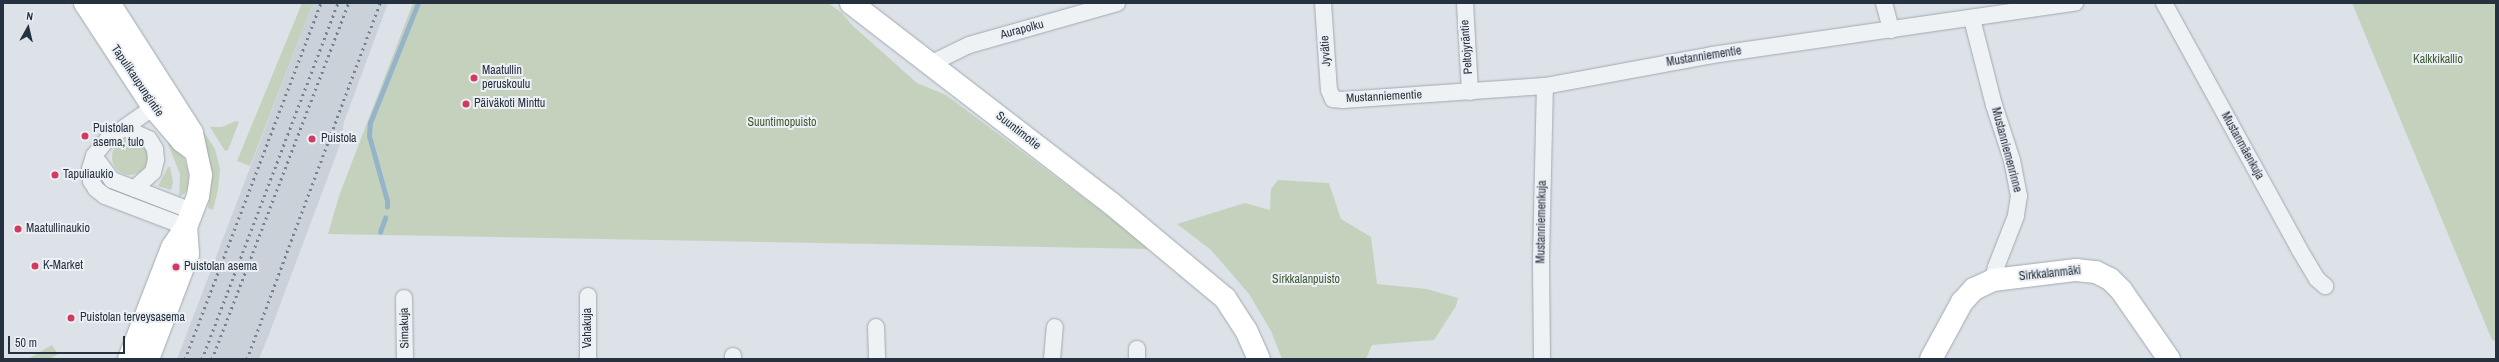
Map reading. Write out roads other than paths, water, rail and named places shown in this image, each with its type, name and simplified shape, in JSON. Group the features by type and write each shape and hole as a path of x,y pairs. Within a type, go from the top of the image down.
{"main road":[{"name":"Tapulikaupungintie","path":"85,3 161,102 192,133 197,152 201,179 189,219 172,248 129,359"},
{"name":"Tapulikaupungintie","path":"109,3 161,102"},
{"name":"Suuntimotie","path":"851,3 1183,261 1225,298 1246,330 1260,359"},
{"name":"Tapulikaupungintie","path":"148,359 188,254 189,219"},
{"name":"Suuntimotie","path":"1183,261 1235,337 1244,359"},
{"name":"Sirkkalanmäki","path":"1931,359 1967,294 1993,280 2076,270 2102,274 2121,290 2169,359"}],"street":[{"name":"Aurapolku","path":"930,64 969,44 1117,3"},
{"name":"Jyvätie","path":"1323,3 1329,90 1333,99"},
{"name":"Peltojyräntie","path":"1465,3 1470,92"},
{"path":"1884,3 1892,30"},
{"name":"Mustanniementie","path":"1333,99 1470,92 1545,86 1712,55 1972,19 2075,3"},
{"name":"Mustanmäenkuja","path":"2164,3 2317,279 2325,286"},
{"name":"Mustanniemenrinne","path":"1972,19 1994,105 2012,160 2019,196 2016,216 1996,267 1993,280"},
{"name":"Mustanniemenkuja","path":"1542,359 1541,259 1545,86"},
{"path":"161,102 108,140 94,156 90,169 91,181 96,189 105,196 189,219"},
{"path":"125,128 149,139 155,149 156,160 153,172 134,189"},
{"path":"94,156 112,180 134,189 189,219"},
{"name":"Vahakuja","path":"588,296 588,359"},
{"name":"Simakuja","path":"404,298 405,359"},
{"path":"876,327 877,359"},
{"path":"1052,359 1055,327"}],"waterway":[{"path":"387,207 387,201 369,136 370,123 418,3"},
{"path":"380,232 385,218"}],"railway":[{"path":"185,359 321,3"},
{"path":"202,359 338,3"},
{"path":"212,359 349,3"},
{"path":"247,359 380,3"}],"place":[{"name":"Maatullin peruskoulu","path":"474,78"},
{"name":"Päiväkoti Minttu","path":"466,104"},
{"name":"Puistolan asema, tulo","path":"85,136"},
{"name":"Puistola","path":"312,139"},
{"name":"Tapuliaukio","path":"55,175"},
{"name":"Maatullinaukio","path":"18,229"},
{"name":"K-Market","path":"35,266"},
{"name":"Puistolan asema","path":"176,267"},
{"name":"Puistolan terveysasema","path":"71,318"}],"park label":[{"name":"Kalkkikallio","path":"2438,60"},
{"name":"Suuntimopuisto","path":"782,123"},
{"name":"Sirkkalanpuisto","path":"1306,280"}]}
